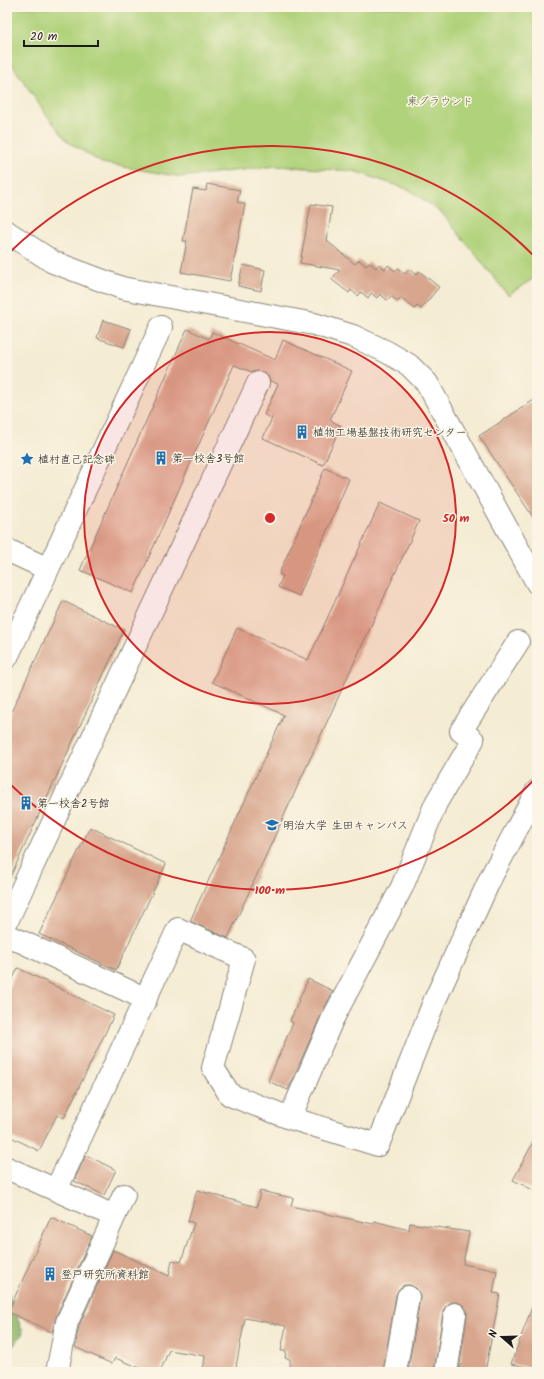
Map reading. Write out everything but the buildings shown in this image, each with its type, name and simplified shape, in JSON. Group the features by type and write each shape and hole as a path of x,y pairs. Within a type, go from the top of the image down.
{"street":[{"path":"7,232 53,262 122,288 314,324 353,336 387,352 409,365 427,383 537,583"},
{"path":"7,657 161,327"},
{"path":"7,921 258,383"},
{"path":"7,550 48,569"},
{"path":"290,1118 332,1020 402,887 436,803 473,740 461,731 518,642"},
{"path":"56,1190 146,1000 178,928 244,959 213,1068 230,1095 290,1118 378,1145 434,1002 491,877 537,791"},
{"path":"7,935 146,1000"},
{"path":"7,1168 114,1216"},
{"path":"57,1372 67,1322 124,1195"},
{"path":"395,1372 408,1297"},
{"path":"446,1372 455,1314"}],"green space":[{"name":"東グラウンド","path":"7,7 537,7 537,276 508,295 442,213 410,190 354,171 275,166 181,177 102,163 67,141 45,113 7,57"},
{"path":"7,1289 23,1333 7,1354"}],"place":[{"name":"植物工場基盤技術研究センター","path":"302,432"},
{"name":"第一校舎3号館","path":"161,458"},
{"name":"植村直己記念碑","path":"27,459"},
{"name":"第一校舎2号館","path":"26,803"},
{"name":"明治大学 生田キャンパス","path":"272,825"},
{"name":"登戸研究所資料館","path":"50,1274"}]}
